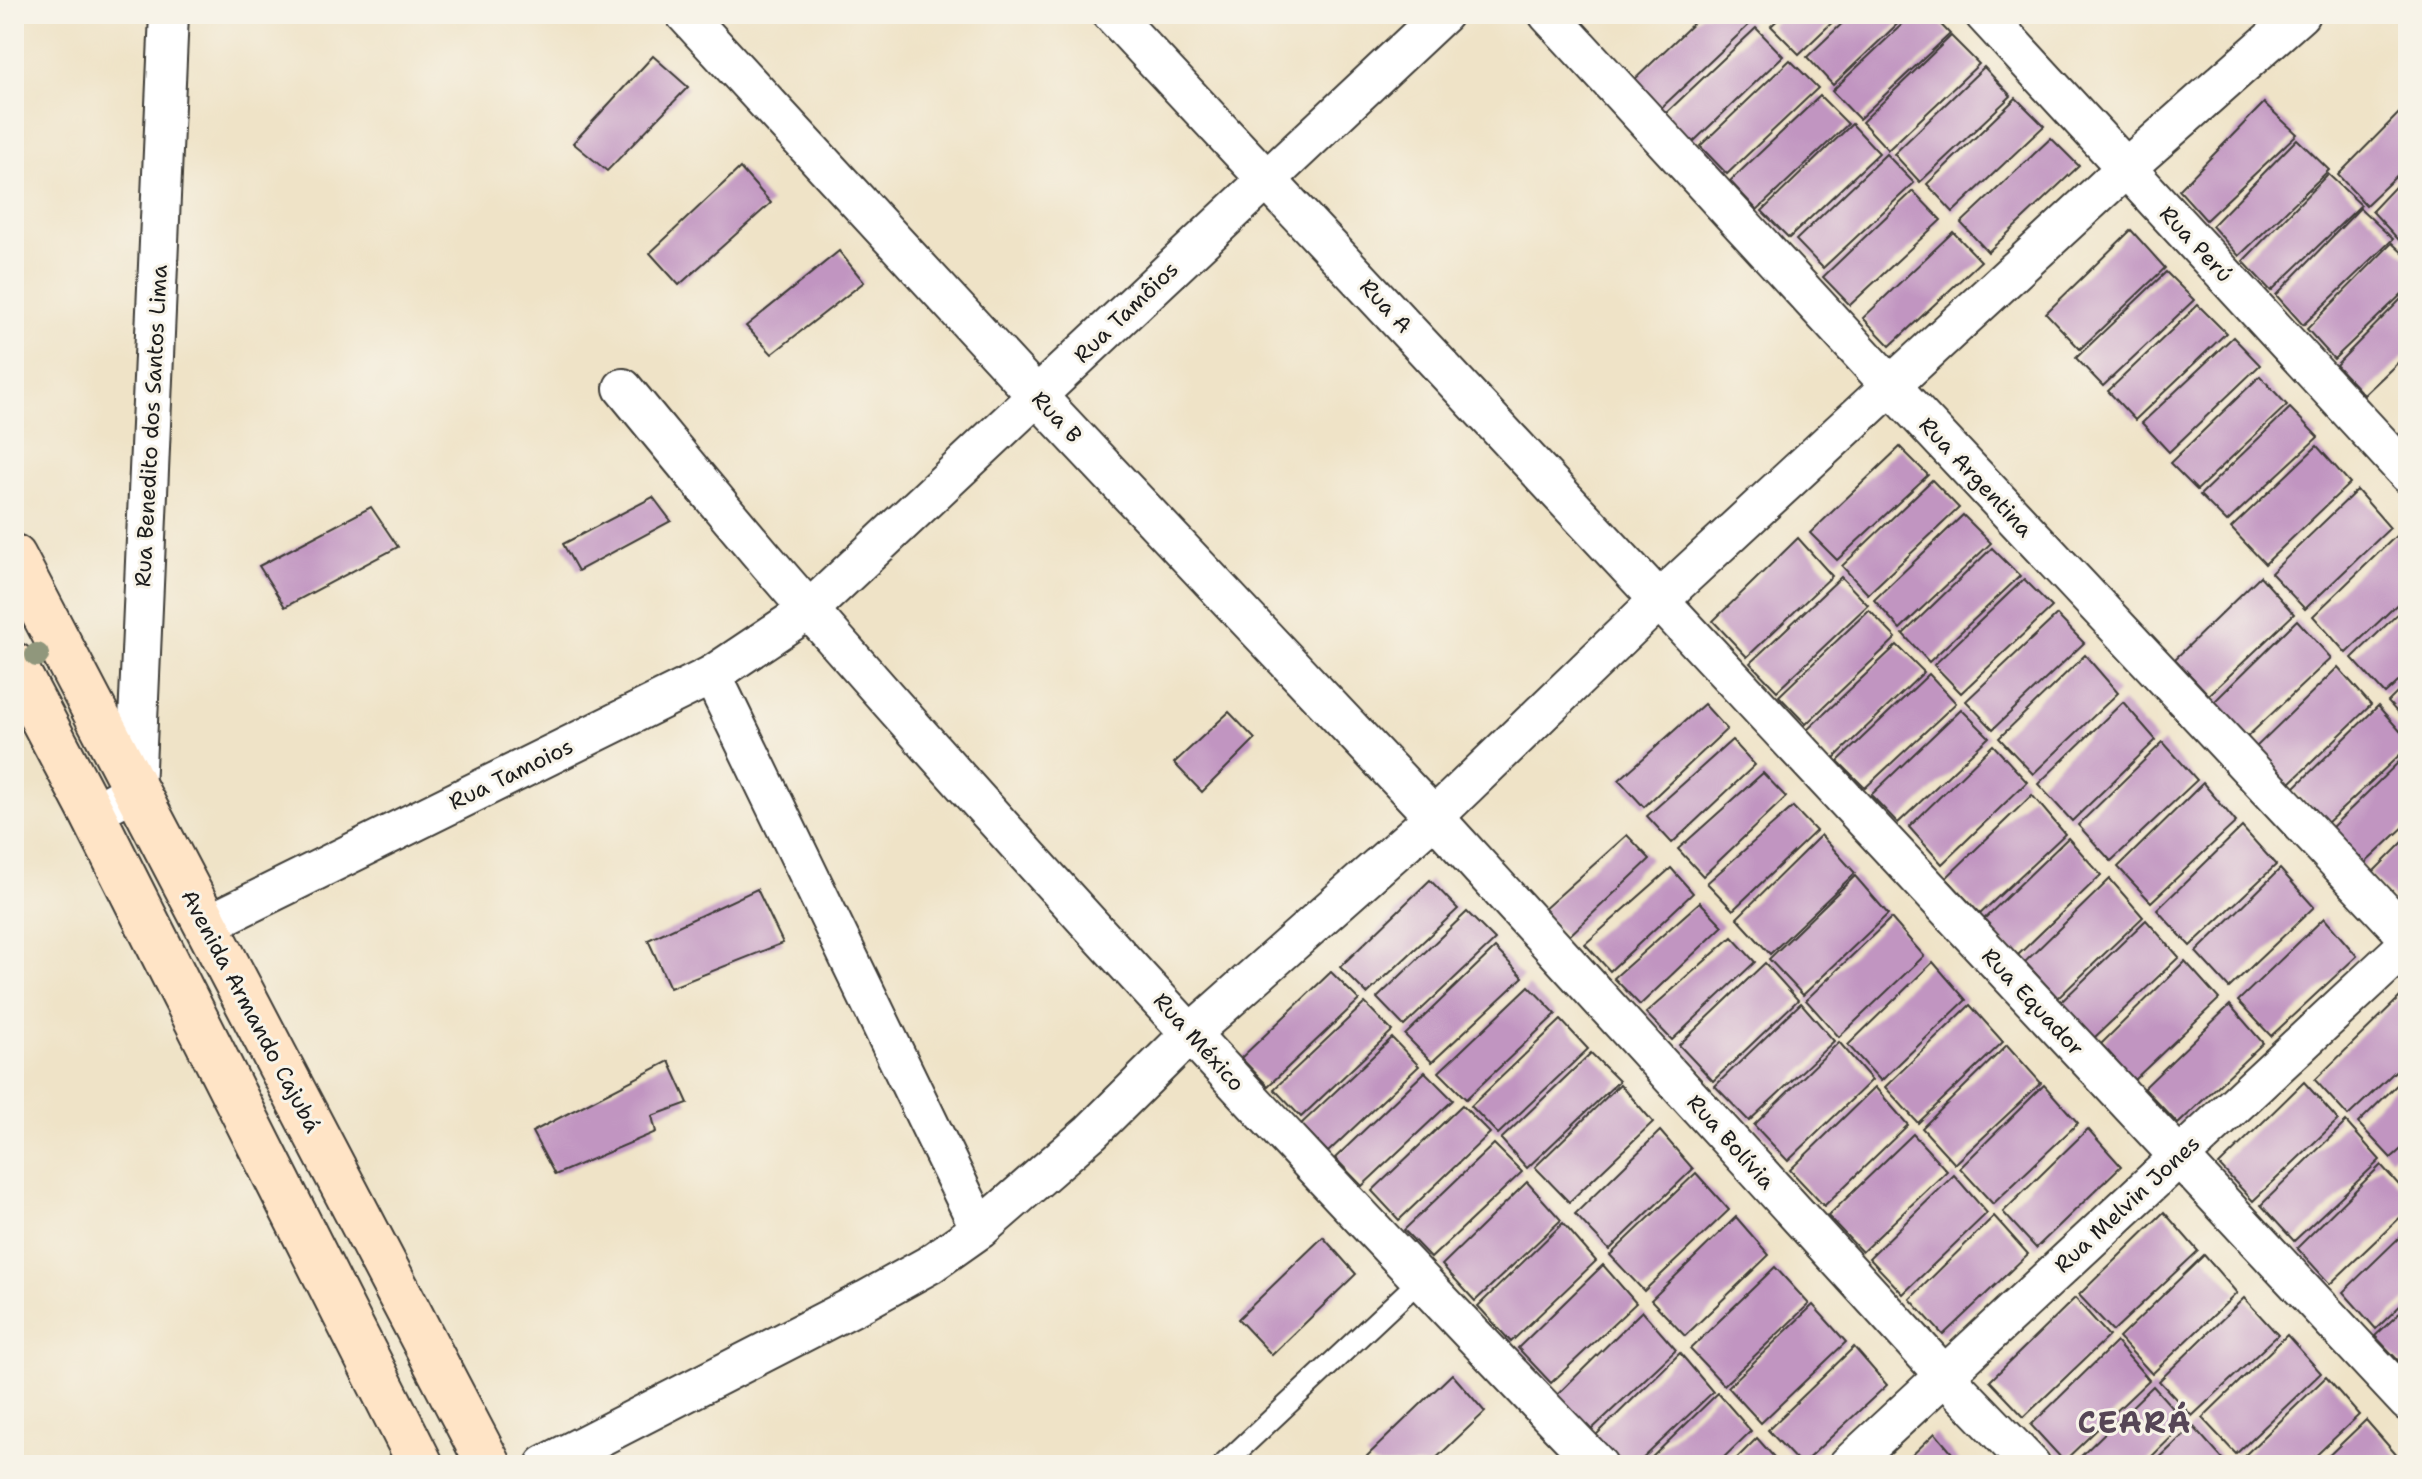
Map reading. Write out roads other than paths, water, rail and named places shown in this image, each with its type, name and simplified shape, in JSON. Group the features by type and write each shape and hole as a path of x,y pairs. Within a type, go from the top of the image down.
{"main road":[{"name":"Avenida Armando Cajubá","path":"14,557 489,1465"},
{"path":"14,665 92,813 421,1465"},
{"path":"314,1252 364,1227"}],"street":[{"name":"Rua Benedito dos Santos Lima","path":"135,790 169,14"},
{"name":"Rua B","path":"685,14 1037,396 1434,817"},
{"name":"Rua A","path":"1112,14 1659,600"},
{"name":"Rua Tamôios","path":"809,610 1443,14"},
{"name":"Rua Argentina","path":"1548,14 1891,386 2408,937"},
{"name":"Rua Perú","path":"1984,14 2408,474"},
{"path":"545,1465 866,1300 929,1265 980,1229 1091,1132 1191,1033 1434,817 1659,600 2126,168 2300,14"},
{"name":"Rua México","path":"623,388 809,610 1191,1033 1420,1280 1598,1465"},
{"name":"Rua Equador","path":"1659,600 2408,1402"},
{"name":"Rua Tamoios","path":"206,925 712,675 809,610"},
{"path":"712,675 980,1229"},
{"path":"92,813 135,790"},
{"name":"Rua Bolívia","path":"1434,817 1943,1374 2031,1465"},
{"name":"Rua Melvin Jones","path":"1848,1465 2408,944"}],"lane":[{"path":"1223,1465 1420,1280"}],"district":[{"name":"CEARÁ","path":"2135,1422"}]}
